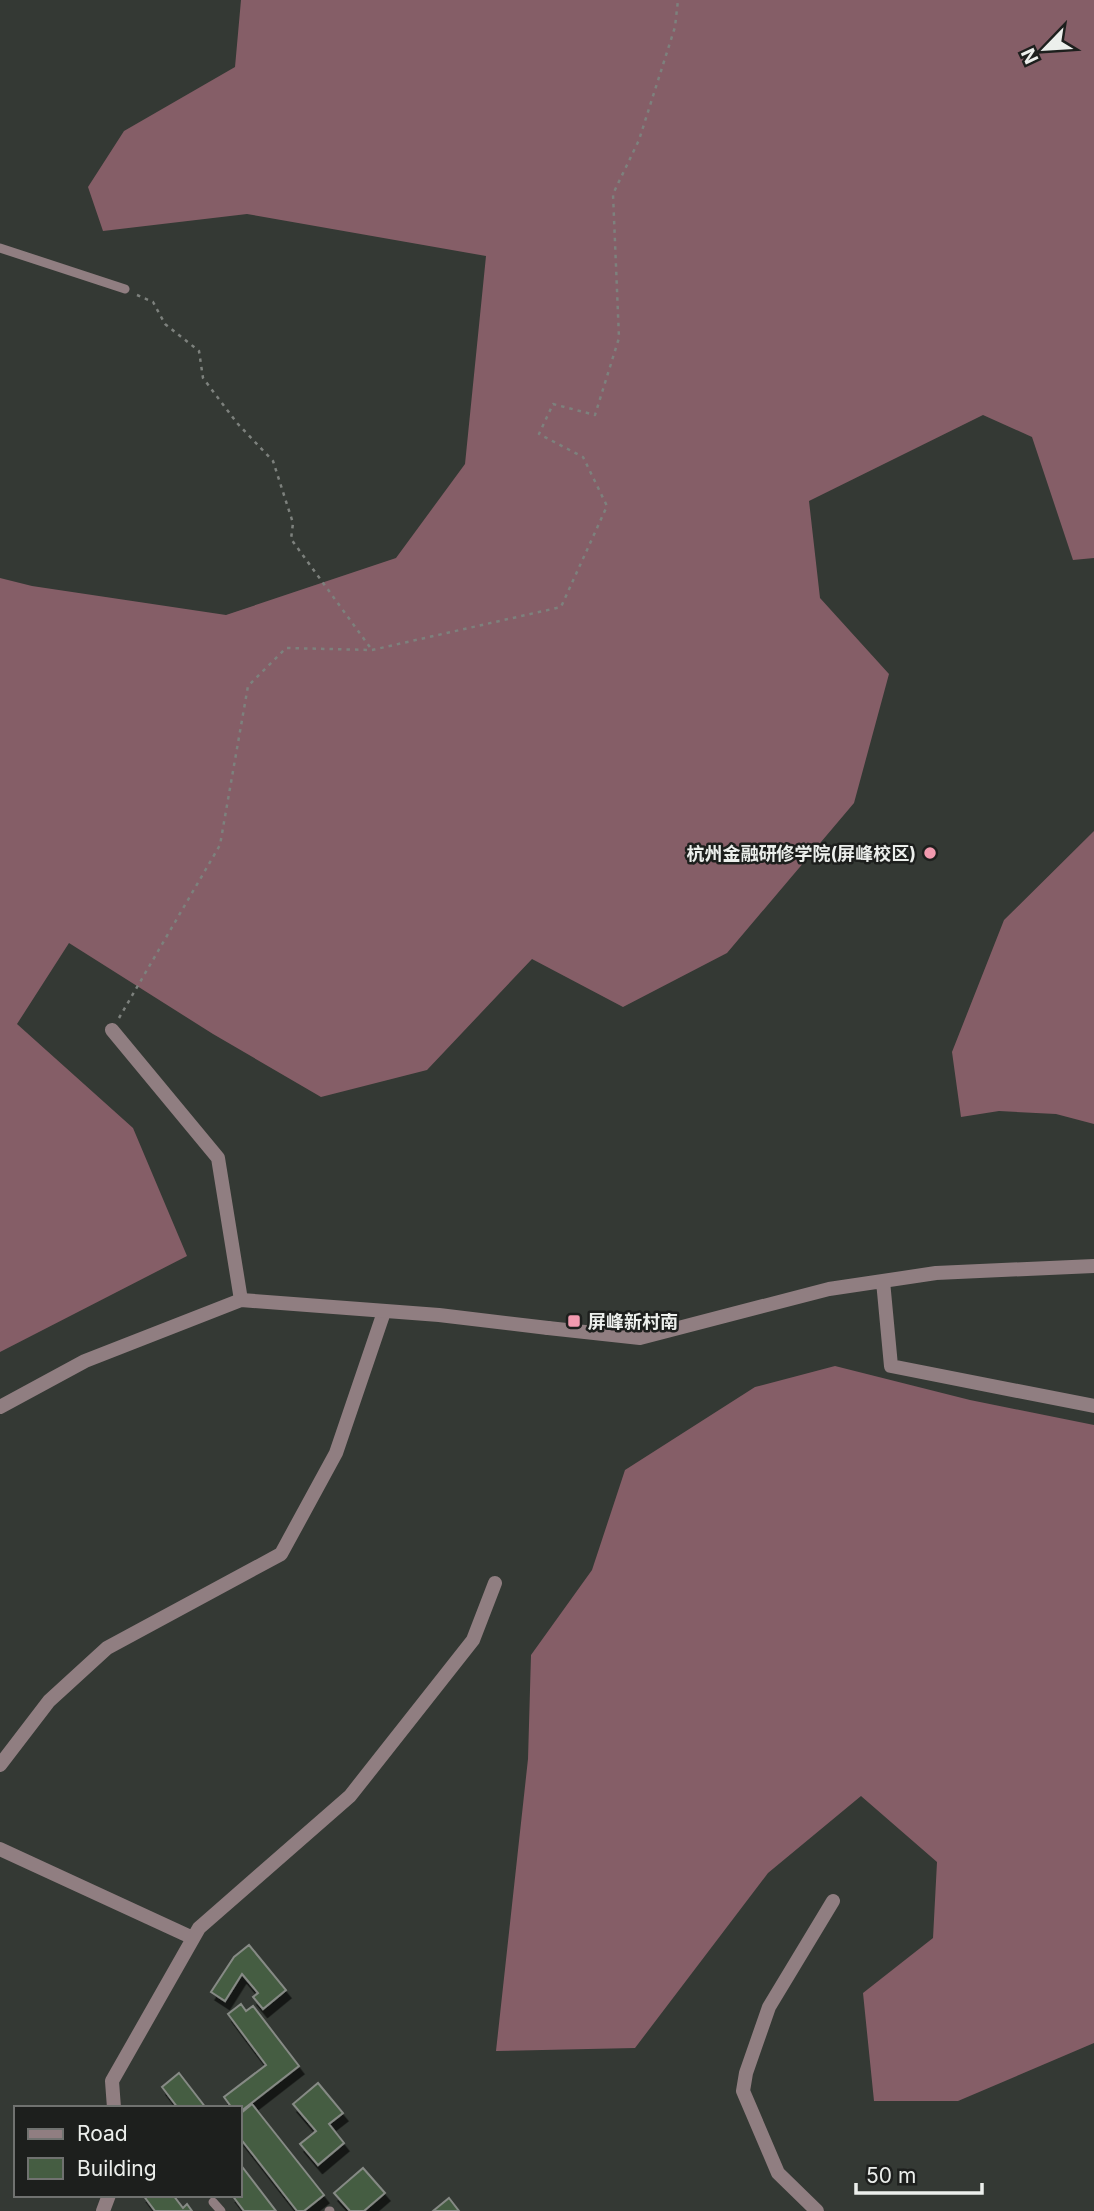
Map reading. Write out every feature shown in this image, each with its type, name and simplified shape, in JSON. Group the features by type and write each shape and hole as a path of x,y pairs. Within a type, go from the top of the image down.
{"street":[{"path":"112,1030 218,1158 242,1300"},
{"path":"0,1407 85,1361 242,1300 439,1315 640,1338 829,1289 936,1273 1094,1266"},
{"path":"883,1281 891,1366 1094,1406"},
{"path":"0,1765 49,1701 107,1648 282,1554 336,1453 384,1311"},
{"path":"114,2106 112,2081 199,1928 350,1796 473,1640 495,1584"},
{"path":"0,1849 193,1938"},
{"path":"817,2211 778,2173 743,2091 746,2073 769,2007 833,1901"}],"lane":[{"path":"0,248 125,289"},
{"path":"213,2202 221,2211"}],"path":[{"path":"112,1030 220,845 247,686 286,648 372,650 561,607 607,506 583,457 539,434 553,404 596,415 619,338 613,194 639,139 675,27 678,0"},
{"path":"125,289 153,302 165,324 199,351 203,378 237,423 273,461 293,523 291,539 372,650"}],"shaded area":[{"path":"241,0 1094,0 1094,558 1073,560 1032,437 983,415 809,501 820,598 889,674 854,803 727,953 623,1007 532,959 427,1070 321,1097 213,1034 69,943 17,1024 133,1128 187,1256 0,1352 0,578 32,586 226,615 396,558 465,464 486,256 247,214 103,231 88,187 124,131 235,67"},
{"path":"1094,831 1094,1124 1056,1114 999,1111 961,1117 952,1052 1004,920"},
{"path":"835,1366 970,1400 1094,1425 1094,2043 958,2101 874,2101 863,1993 933,1938 937,1862 861,1796 768,1873 635,2048 496,2051 528,1759 531,1655 592,1570 625,1470 755,1387"}],"building":[{"path":"249,1945 286,1990 263,2009 253,1997 258,1993 242,1974 225,2001 211,1992 234,1957"},
{"path":"241,2004 246,2011 253,2006 299,2066 242,2110 242,2106 231,2106 224,2097 266,2065 228,2014"},
{"path":"179,2073 204,2106 176,2106 162,2087"},
{"path":"318,2083 343,2113 329,2124 344,2143 318,2165 300,2144 316,2131 293,2104"},
{"path":"252,2104 324,2195 304,2211 297,2211 242,2141 242,2112"},
{"path":"242,2167 276,2211 244,2211 234,2197 242,2197"},
{"path":"363,2168 385,2193 364,2211 350,2211 334,2193"},
{"path":"144,2197 175,2197 183,2208 187,2204 192,2211 155,2211"},
{"path":"449,2198 459,2211 433,2211"}],"place":[{"name":"杭州金融研修学院(屏峰校区)","path":"930,853"},
{"name":"屏峰新村南","path":"574,1321"}]}
